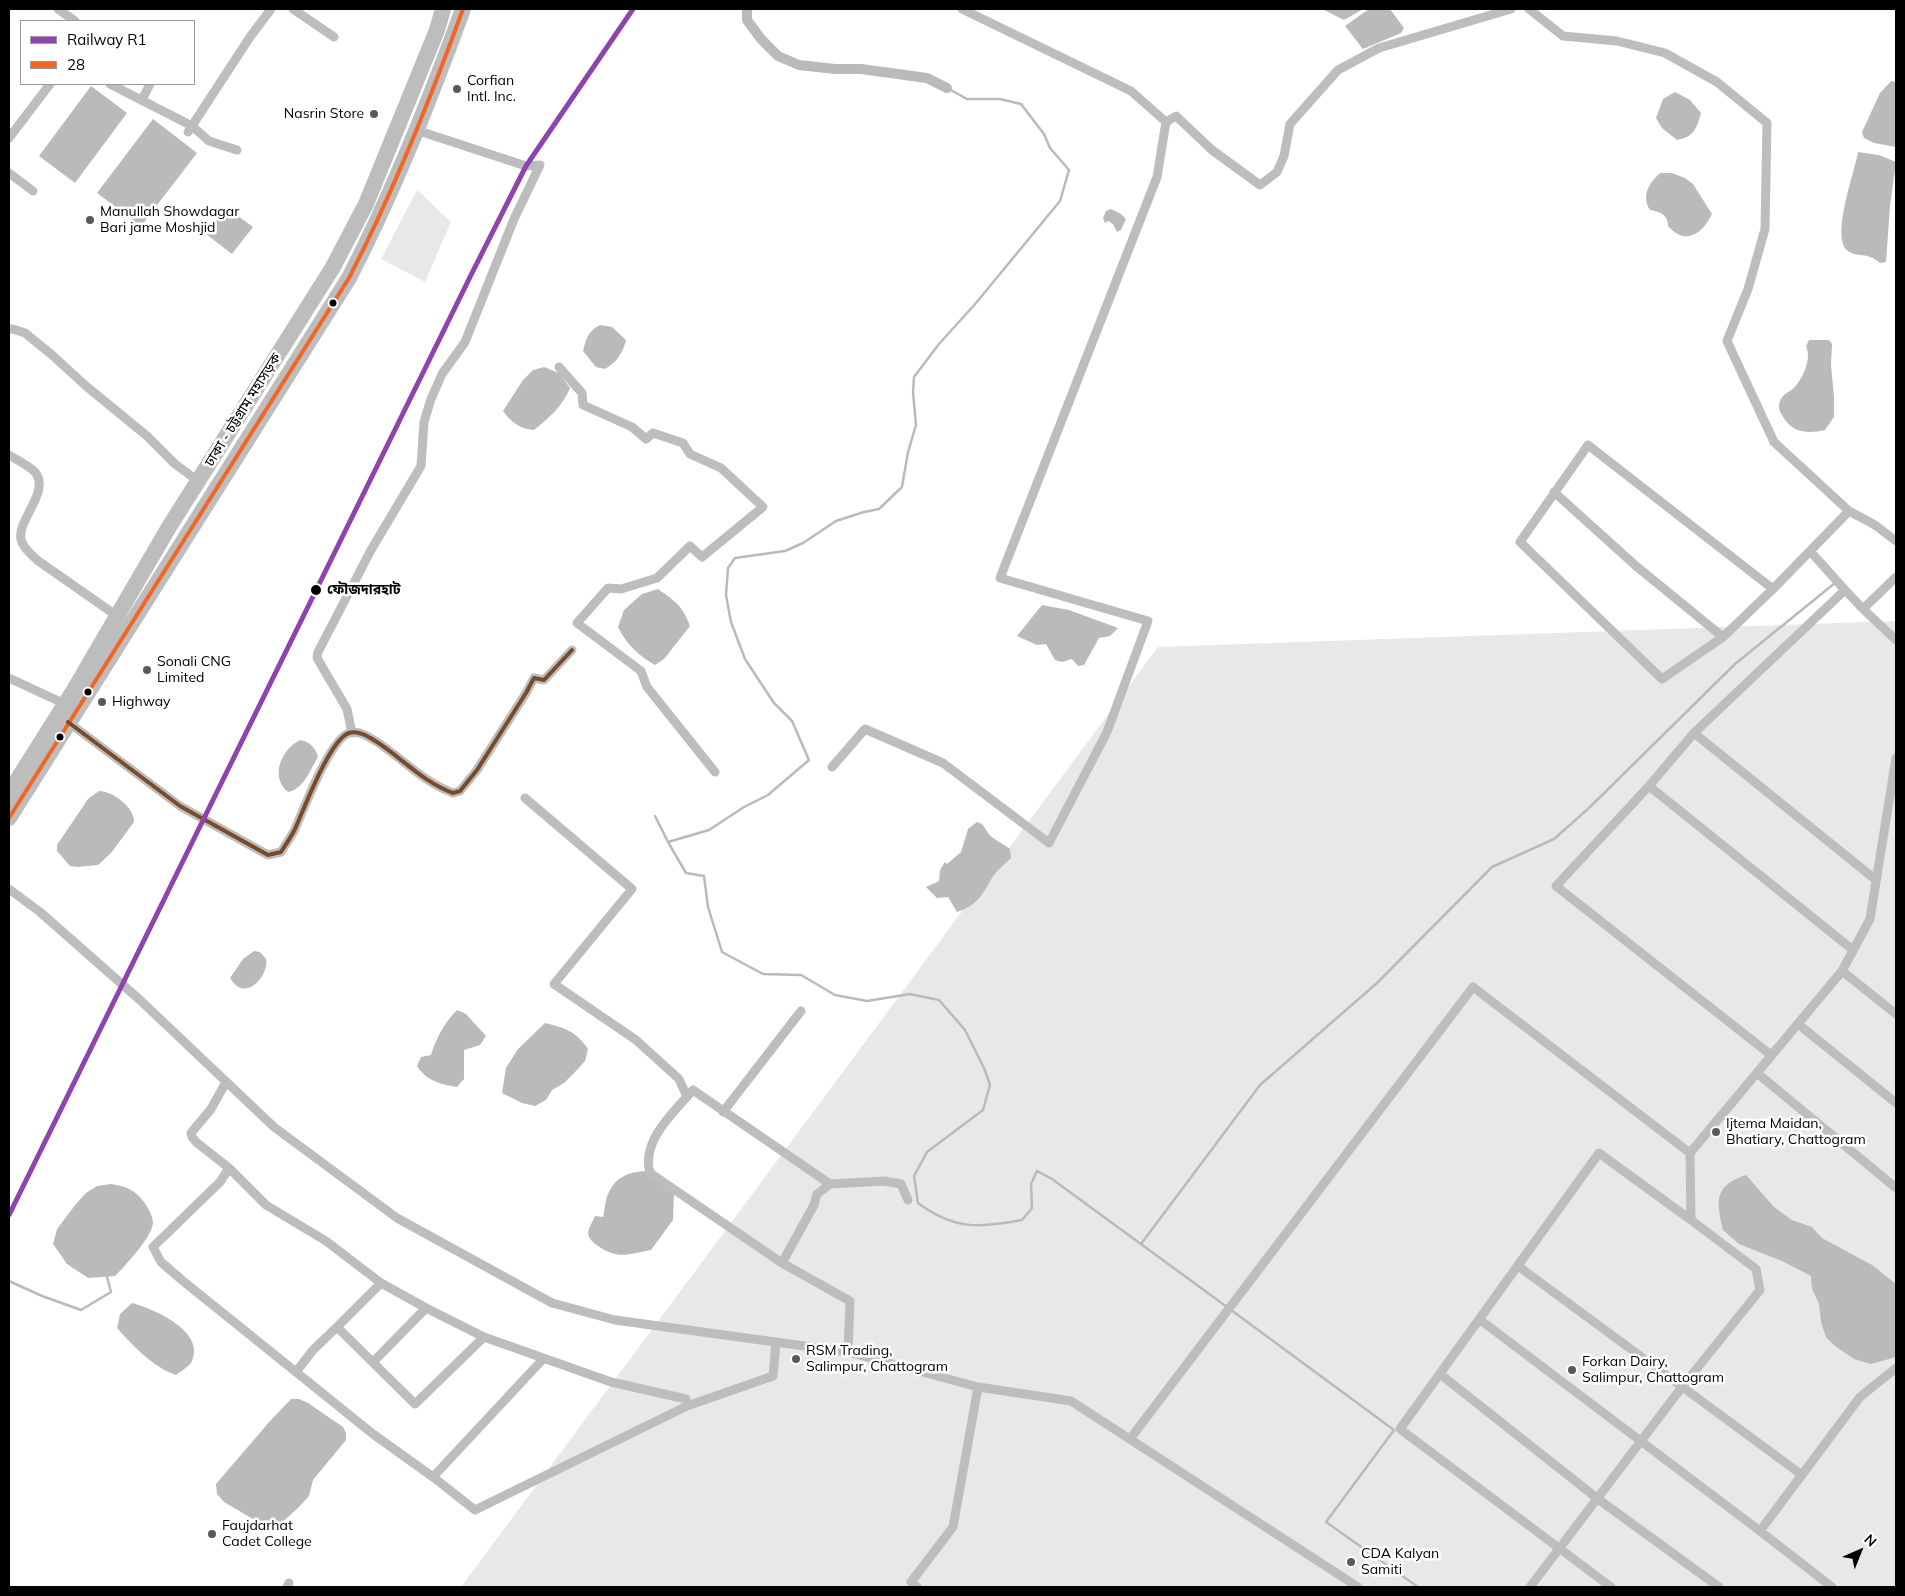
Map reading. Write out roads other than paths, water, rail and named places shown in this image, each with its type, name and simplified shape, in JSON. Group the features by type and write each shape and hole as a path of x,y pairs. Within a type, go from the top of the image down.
{"highway":[{"name":"ঢাকা - চট্টগ্রাম মহাসড়ক","path":"9,793 65,704 198,481 333,267 361,212 429,48 443,9"},
{"name":"ঢাকা - চট্টগ্রাম মহাসড়ক","path":"9,818 349,278 382,214 452,41 463,9"},
{"path":"209,464 234,436 318,312 349,278"}],"street":[{"path":"58,9 74,20"},
{"path":"190,129 250,37 271,9"},
{"path":"293,9 334,37"},
{"path":"962,9 1131,91 1166,122"},
{"path":"832,767 865,729 943,764 1049,843 1107,732 1148,621 1000,578 1157,177 1166,122 1176,116 1212,150 1260,185 1277,172 1284,156 1290,124 1338,70 1379,48 1511,9"},
{"path":"1529,9 1563,36 1617,41 1665,52 1717,82 1767,123 1764,229 1748,289 1727,341 1774,442 1849,511 1875,525 1896,541"},
{"path":"9,138 49,85"},
{"path":"112,85 142,100 209,141 237,150"},
{"path":"142,100 150,85"},
{"path":"352,733 347,708 317,658 318,652 371,550 420,466 424,422 431,399 442,374 465,342 511,227 540,165 526,166 416,130"},
{"path":"9,172 33,191"},
{"path":"9,329 25,333 147,436 175,464 198,481"},
{"path":"559,367 582,393 583,405 632,428 646,439 653,433 683,443 690,454 721,468 763,507 702,557 690,546 657,578 621,589 608,588 577,623 641,671 647,687 716,772"},
{"path":"1773,589 1588,445 1520,542 1662,679 1723,638 1773,589 1849,511"},
{"path":"9,455 36,472 40,481 38,492 21,531 20,540 37,560 117,616"},
{"path":"1554,492 1636,566 1723,638"},
{"path":"1810,551 1845,590 1896,640"},
{"path":"1864,609 1896,577"},
{"path":"1772,1056 1556,886 1649,786 1694,733 1845,590"},
{"path":"68,722 180,806 268,855 281,852 326,761 338,742 348,733 358,732 378,743 425,780 442,789 453,793 460,791 477,770 526,694 534,678 544,680 572,650"},
{"path":"9,678 65,704"},
{"path":"1694,733 1876,880"},
{"path":"1691,1220 1690,1153 1842,971 1870,919 1896,758"},
{"path":"1649,786 1853,950"},
{"path":"525,798 632,889 554,984 636,1040 679,1079 687,1097"},
{"path":"9,889 40,912 140,1000 274,1127 397,1218 552,1303 615,1320 848,1352 978,1387 1071,1401 1358,1587"},
{"path":"1842,971 1896,1014"},
{"path":"1130,1439 1472,987 1690,1153"},
{"path":"723,1112 801,1011"},
{"path":"1798,1024 1896,1103"},
{"path":"1756,1073 1896,1188"},
{"path":"226,1082 211,1109 191,1133 192,1137 229,1168 266,1205 326,1241 381,1283 484,1337 611,1382 686,1399 687,1406"},
{"path":"830,1184 693,1090 655,1134 647,1163 650,1173 782,1263 850,1301 848,1352"},
{"path":"1530,1587 1561,1549 1682,1388 1760,1290 1756,1269 1600,1153 1400,1429 1561,1549 1611,1587"},
{"path":"229,1168 220,1182 197,1206 153,1247 162,1262 373,1434 475,1510 687,1406 773,1376 776,1342"},
{"path":"782,1263 814,1205 817,1194 830,1184 884,1181 901,1184 908,1200"},
{"path":"1518,1266 1802,1475"},
{"path":"296,1372 313,1350 381,1283"},
{"path":"374,1362 426,1308"},
{"path":"1479,1319 1832,1587"},
{"path":"337,1327 415,1404 484,1337"},
{"path":"433,1477 544,1358"},
{"path":"1760,1531 1860,1397 1896,1368"},
{"path":"1440,1374 1598,1499 1720,1587"},
{"path":"917,1587 911,1582 953,1527 978,1387"}],"waterway":[{"path":"747,9 747,20 761,39 778,56 799,65 835,69 861,69 927,78 947,88"},
{"path":"668,842 709,830 744,807 768,795 809,760 792,721 774,703 745,659 731,622 726,595 728,568 735,558 785,551 803,543 836,521 879,509 902,487 908,452 916,425 913,392 914,377 939,344 976,303 1060,201 1069,170 1050,148 1044,134 1021,104 1000,99 967,99 947,88"},
{"path":"1141,1244 1260,1085 1377,983 1492,867 1554,839 1589,808 1735,664 1835,583"},
{"path":"655,816 686,873 704,876 708,907 722,952 763,974 801,975 835,995 867,1001 910,994 939,1000 965,1030 984,1068 990,1085 983,1110 927,1152 914,1176 918,1203 944,1218 968,1225 993,1225 1022,1220 1032,1208 1031,1184 1037,1171 1052,1179 1227,1307"},
{"path":"9,1281 42,1296 81,1310 111,1292 107,1277"},
{"path":"1231,1310 1394,1430 1326,1522 1418,1587"}],"rail line":[{"name":"R1","path":"9,1215 526,166 633,9"}],"place":[{"name":"Corfian Intl. Inc.","path":"457,89"},
{"name":"Nasrin Store","path":"374,114"},
{"name":"Manullah Showdagar Bari jame Moshjid","path":"90,220"},
{"name":"ফৌজদারহাট","path":"316,590"},
{"name":"Sonali CNG Limited","path":"147,670"},
{"name":"Highway","path":"102,702"},
{"name":"Ijtema Maidan, Bhatiary, Chattogram","path":"1716,1132"},
{"name":"RSM Trading, Salimpur, Chattogram","path":"796,1359"},
{"name":"Forkan Dairy, Salimpur, Chattogram","path":"1572,1370"},
{"name":"Faujdarhat Cadet College","path":"212,1534"},
{"name":"CDA Kalyan Samiti","path":"1351,1562"}]}
